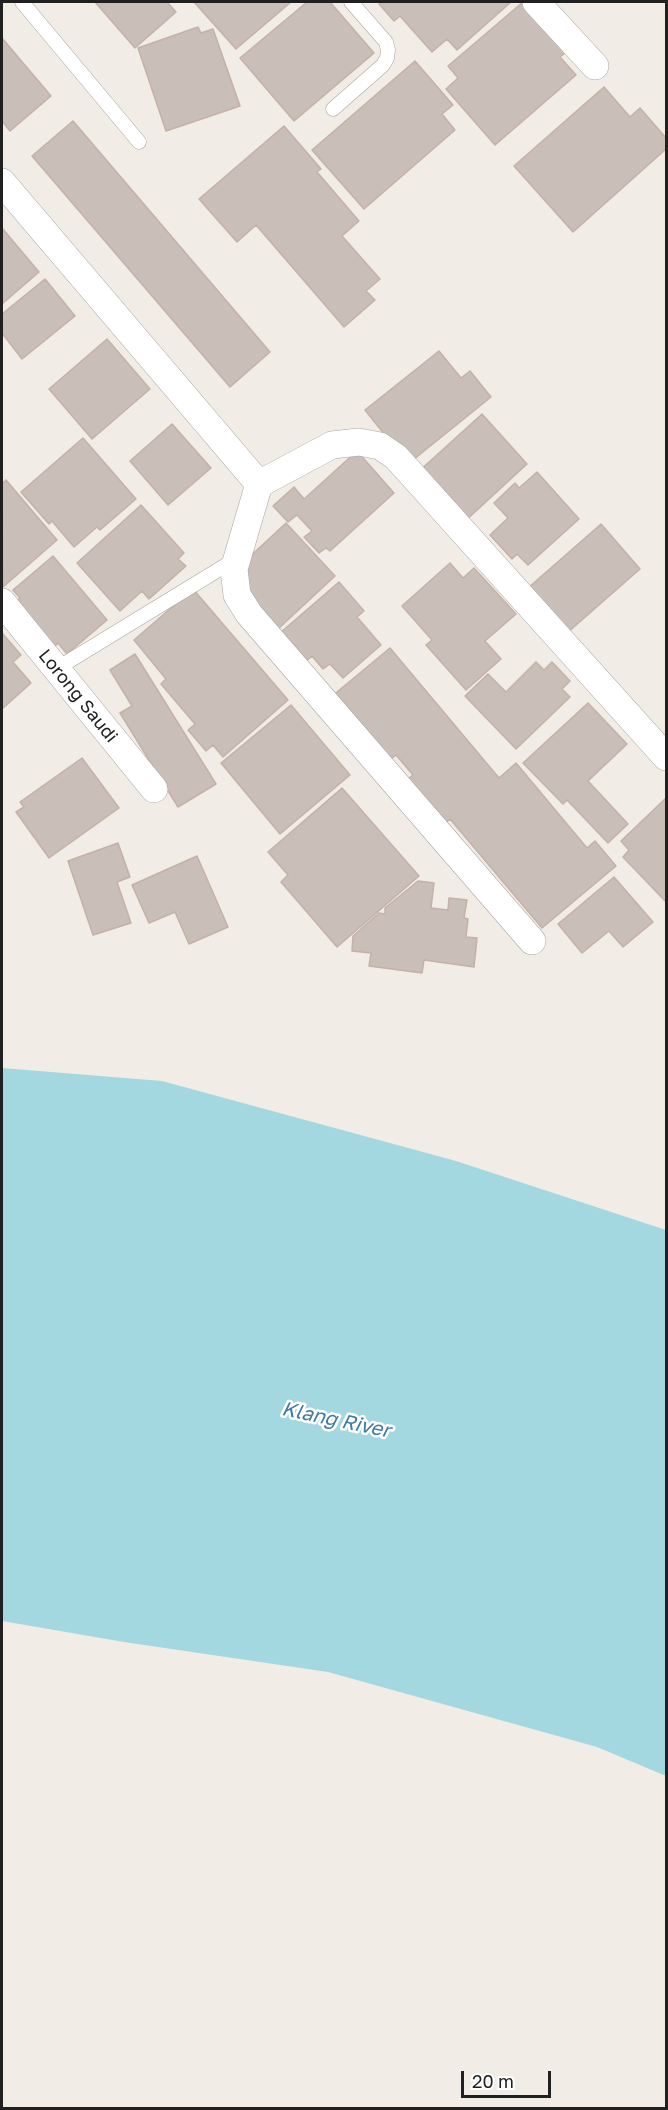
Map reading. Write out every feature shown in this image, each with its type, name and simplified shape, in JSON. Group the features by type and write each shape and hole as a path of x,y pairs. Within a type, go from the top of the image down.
{"street":[{"path":"536,2 595,66"},
{"path":"2,182 259,484"},
{"path":"532,941 249,614 237,595 234,569 259,484 332,445 359,442 380,446 396,457 666,757"},
{"name":"Lorong Saudi","path":"2,602 154,789"}],"lane":[{"path":"22,2 139,142"},
{"path":"333,109 387,58 386,42 351,2"},
{"path":"56,669 237,558"}],"water":[{"name":"Klang River","path":"2,1068 162,1081 456,1161 666,1230 666,1776 597,1747 328,1672 124,1642 2,1621"}],"building":[{"path":"95,2 167,2 176,12 135,48"},
{"path":"194,2 291,2 236,49"},
{"path":"307,2 330,2 374,53 294,121 240,58"},
{"path":"381,2 511,2 457,50 447,39 432,52 400,16 394,21 379,4"},
{"path":"523,2 566,52 560,57 576,75 495,145 446,89 458,78 448,66"},
{"path":"198,27 201,33 213,29 240,106 166,131 138,48"},
{"path":"2,38 51,96 10,131 2,121"},
{"path":"415,61 453,105 442,114 455,130 364,209 312,150"},
{"path":"604,87 630,117 640,108 666,138 666,149 573,232 514,166"},
{"path":"73,121 270,352 230,387 32,156"},
{"path":"284,126 321,169 317,172 359,221 342,236 380,279 366,291 375,300 344,327 256,225 237,242 199,199"},
{"path":"2,228 39,272 2,304"},
{"path":"45,279 75,316 22,359 2,333 2,314"},
{"path":"107,339 150,389 92,439 49,389"},
{"path":"439,351 461,378 470,371 491,397 408,464 365,410"},
{"path":"482,414 527,464 463,523 417,473"},
{"path":"172,424 211,468 168,505 130,461"},
{"path":"83,438 136,499 100,530 97,527 74,547 52,521 49,524 21,492"},
{"path":"357,451 394,493 330,551 326,548 319,553 304,537 312,531 297,515 288,522 273,506 294,487 304,499"},
{"path":"537,472 579,519 528,565 517,554 512,559 490,535 508,518 494,503 515,483 519,488"},
{"path":"6,480 57,540 3,587 2,484"},
{"path":"141,505 184,553 178,559 186,566 149,599 142,591 120,611 77,563"},
{"path":"286,523 335,576 277,630 228,577"},
{"path":"601,524 640,569 567,633 528,588"},
{"path":"53,556 107,620 67,654 58,643 49,652 10,606 20,598 13,590"},
{"path":"450,563 463,578 474,568 516,614 485,641 501,659 466,690 426,645 432,640 402,606"},
{"path":"339,582 364,611 357,617 381,645 343,678 330,664 323,669 312,656 305,662 280,633"},
{"path":"193,589 288,700 223,757 213,745 206,751 188,730 195,724 161,684 166,679 134,640"},
{"path":"2,633 21,655 13,662 31,683 2,709"},
{"path":"390,648 499,778 516,763 587,848 595,841 616,866 542,928 450,819 442,826 404,782 413,775 396,755 386,763 331,697"},
{"path":"135,654 216,784 178,807 120,713 132,706 110,670"},
{"path":"536,662 544,670 552,662 570,681 562,689 570,697 516,749 465,696 488,674 506,692"},
{"path":"588,703 627,744 588,781 628,824 608,843 567,800 563,804 523,763"},
{"path":"291,705 350,775 280,834 221,763"},
{"path":"82,758 119,808 49,858 16,812 24,807 20,802"},
{"path":"342,788 419,876 337,947 281,882 288,875 268,852"},
{"path":"666,798 666,902 623,857 629,850 621,841"},
{"path":"118,843 130,877 117,882 131,923 93,935 68,861"},
{"path":"197,856 228,927 189,944 175,912 149,923 132,885"},
{"path":"614,877 653,922 623,947 609,931 582,953 558,924"},
{"path":"418,881 434,883 431,908 448,910 449,898 467,900 464,918 468,919 466,937 477,938 474,967 424,960 422,973 369,966 371,953 352,951 353,936 379,913 385,914 385,908"}]}
